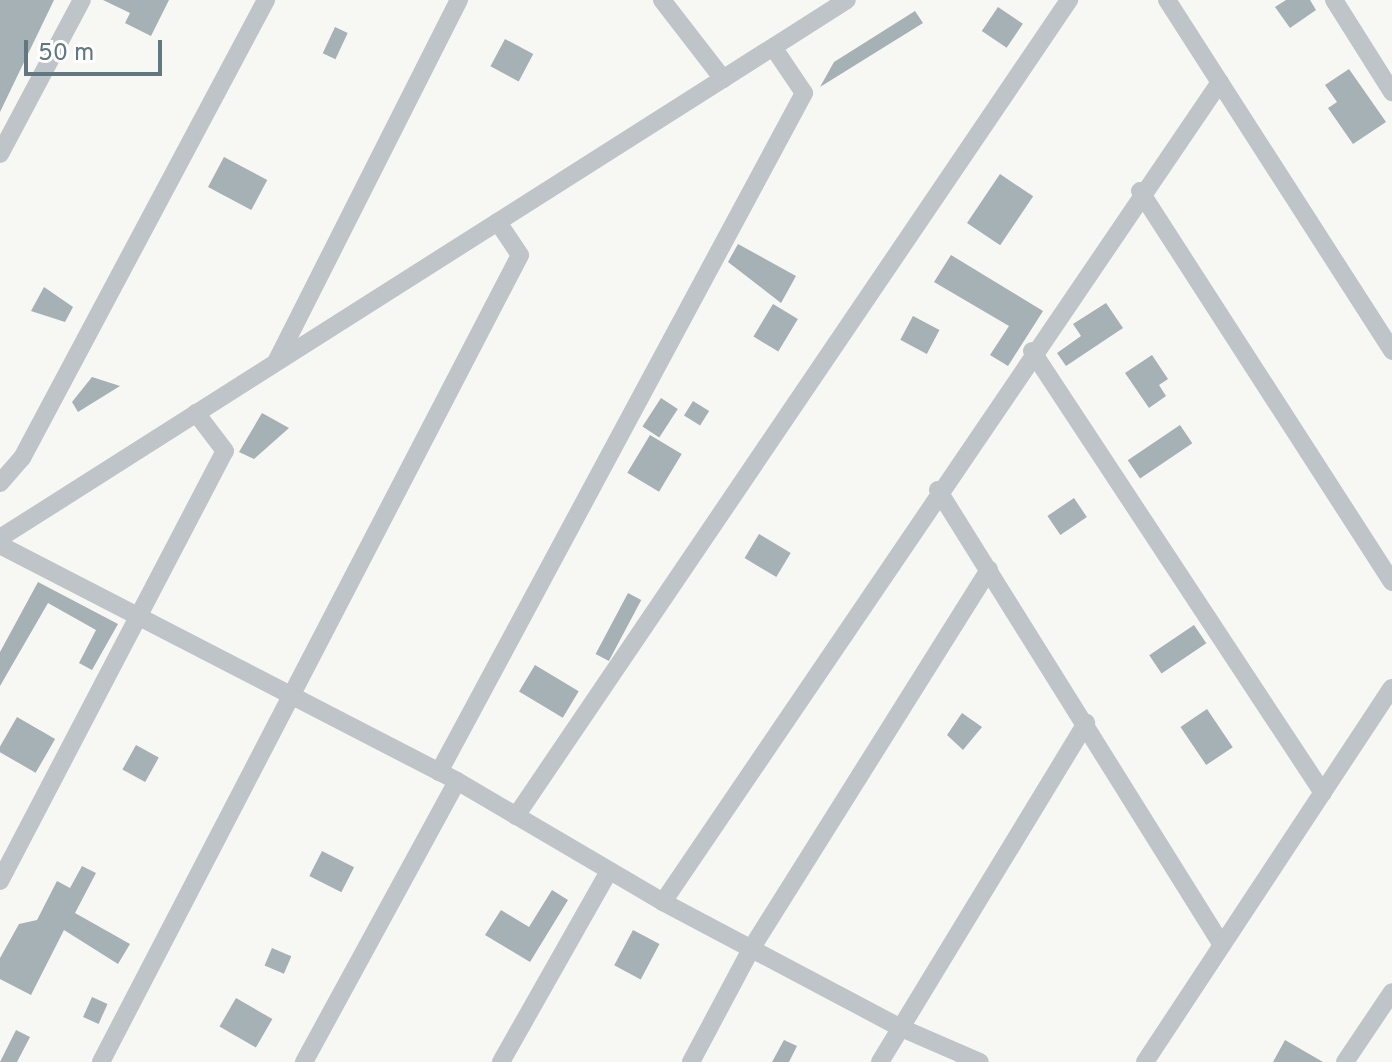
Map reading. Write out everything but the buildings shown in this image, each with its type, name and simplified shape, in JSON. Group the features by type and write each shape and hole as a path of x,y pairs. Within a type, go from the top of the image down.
{"street":[{"path":"0,154 82,0"},
{"path":"0,483 22,458 266,0"},
{"path":"276,362 459,0"},
{"path":"662,0 723,79"},
{"path":"0,538 847,0"},
{"path":"516,816 1069,0"},
{"path":"1167,0 1392,351"},
{"path":"1334,0 1392,92"},
{"path":"439,772 804,93 773,47"},
{"path":"663,902 1140,191 1220,82"},
{"path":"1140,191 1392,582"},
{"path":"101,1062 520,255 498,222"},
{"path":"1032,351 1323,793"},
{"path":"0,881 142,619 225,451 196,413"},
{"path":"938,490 1222,945"},
{"path":"0,545 457,781 663,902 751,949 899,1027 980,1062"},
{"path":"691,1062 751,949 989,570"},
{"path":"1145,1062 1392,688"},
{"path":"880,1062 1086,723"},
{"path":"304,1062 457,781"},
{"path":"501,1062 609,871"},
{"path":"1345,1062 1392,992"}]}
